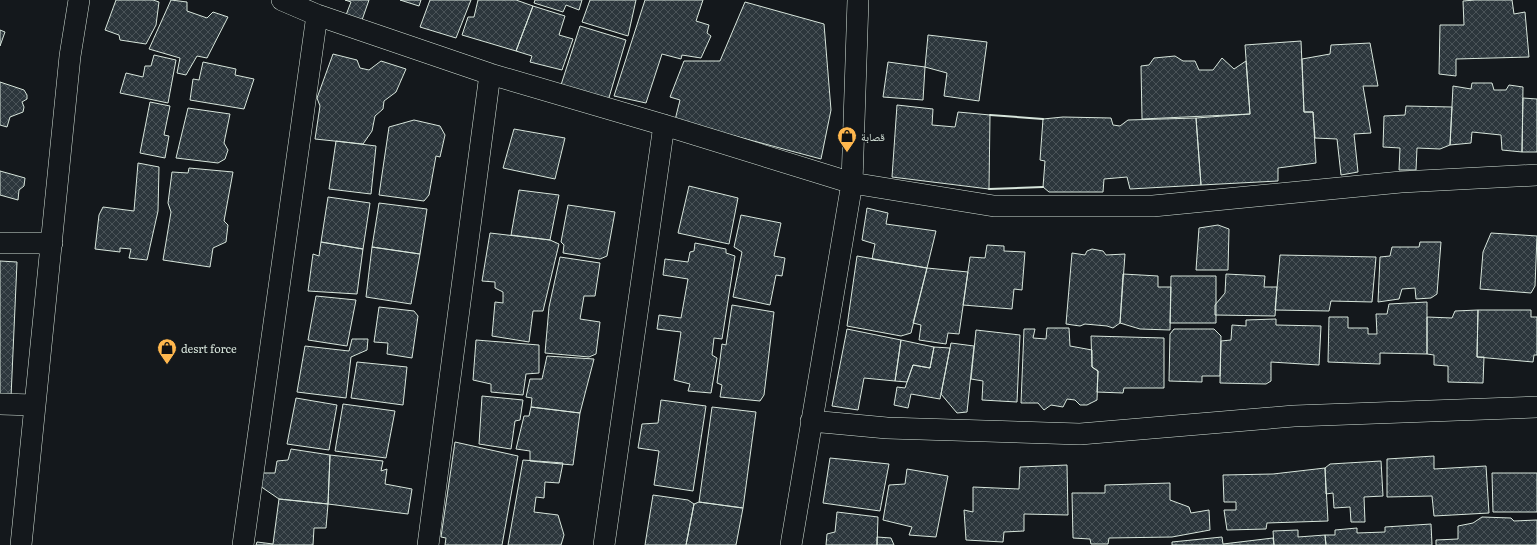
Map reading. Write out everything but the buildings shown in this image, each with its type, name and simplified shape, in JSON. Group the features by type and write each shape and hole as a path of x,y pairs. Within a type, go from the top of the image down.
{"street":[{"path":"21,545 70,56 79,0"},
{"path":"282,0 317,14 490,74 664,125 852,183 994,206 1153,206 1401,182 1537,175"},
{"path":"791,545 852,183 858,0"},
{"path":"243,545 317,14"},
{"path":"428,545 490,74"},
{"path":"604,545 664,125"},
{"path":"0,243 52,243"},
{"path":"0,404 34,405"},
{"path":"811,421 887,428 1080,434 1294,416 1537,407"}],"wall":[{"path":"990,115 1043,119"},
{"path":"989,189 1043,187"}],"place":[{"name":"قصابة","path":"847,153"},
{"name":"desrt force","path":"167,365"}]}
